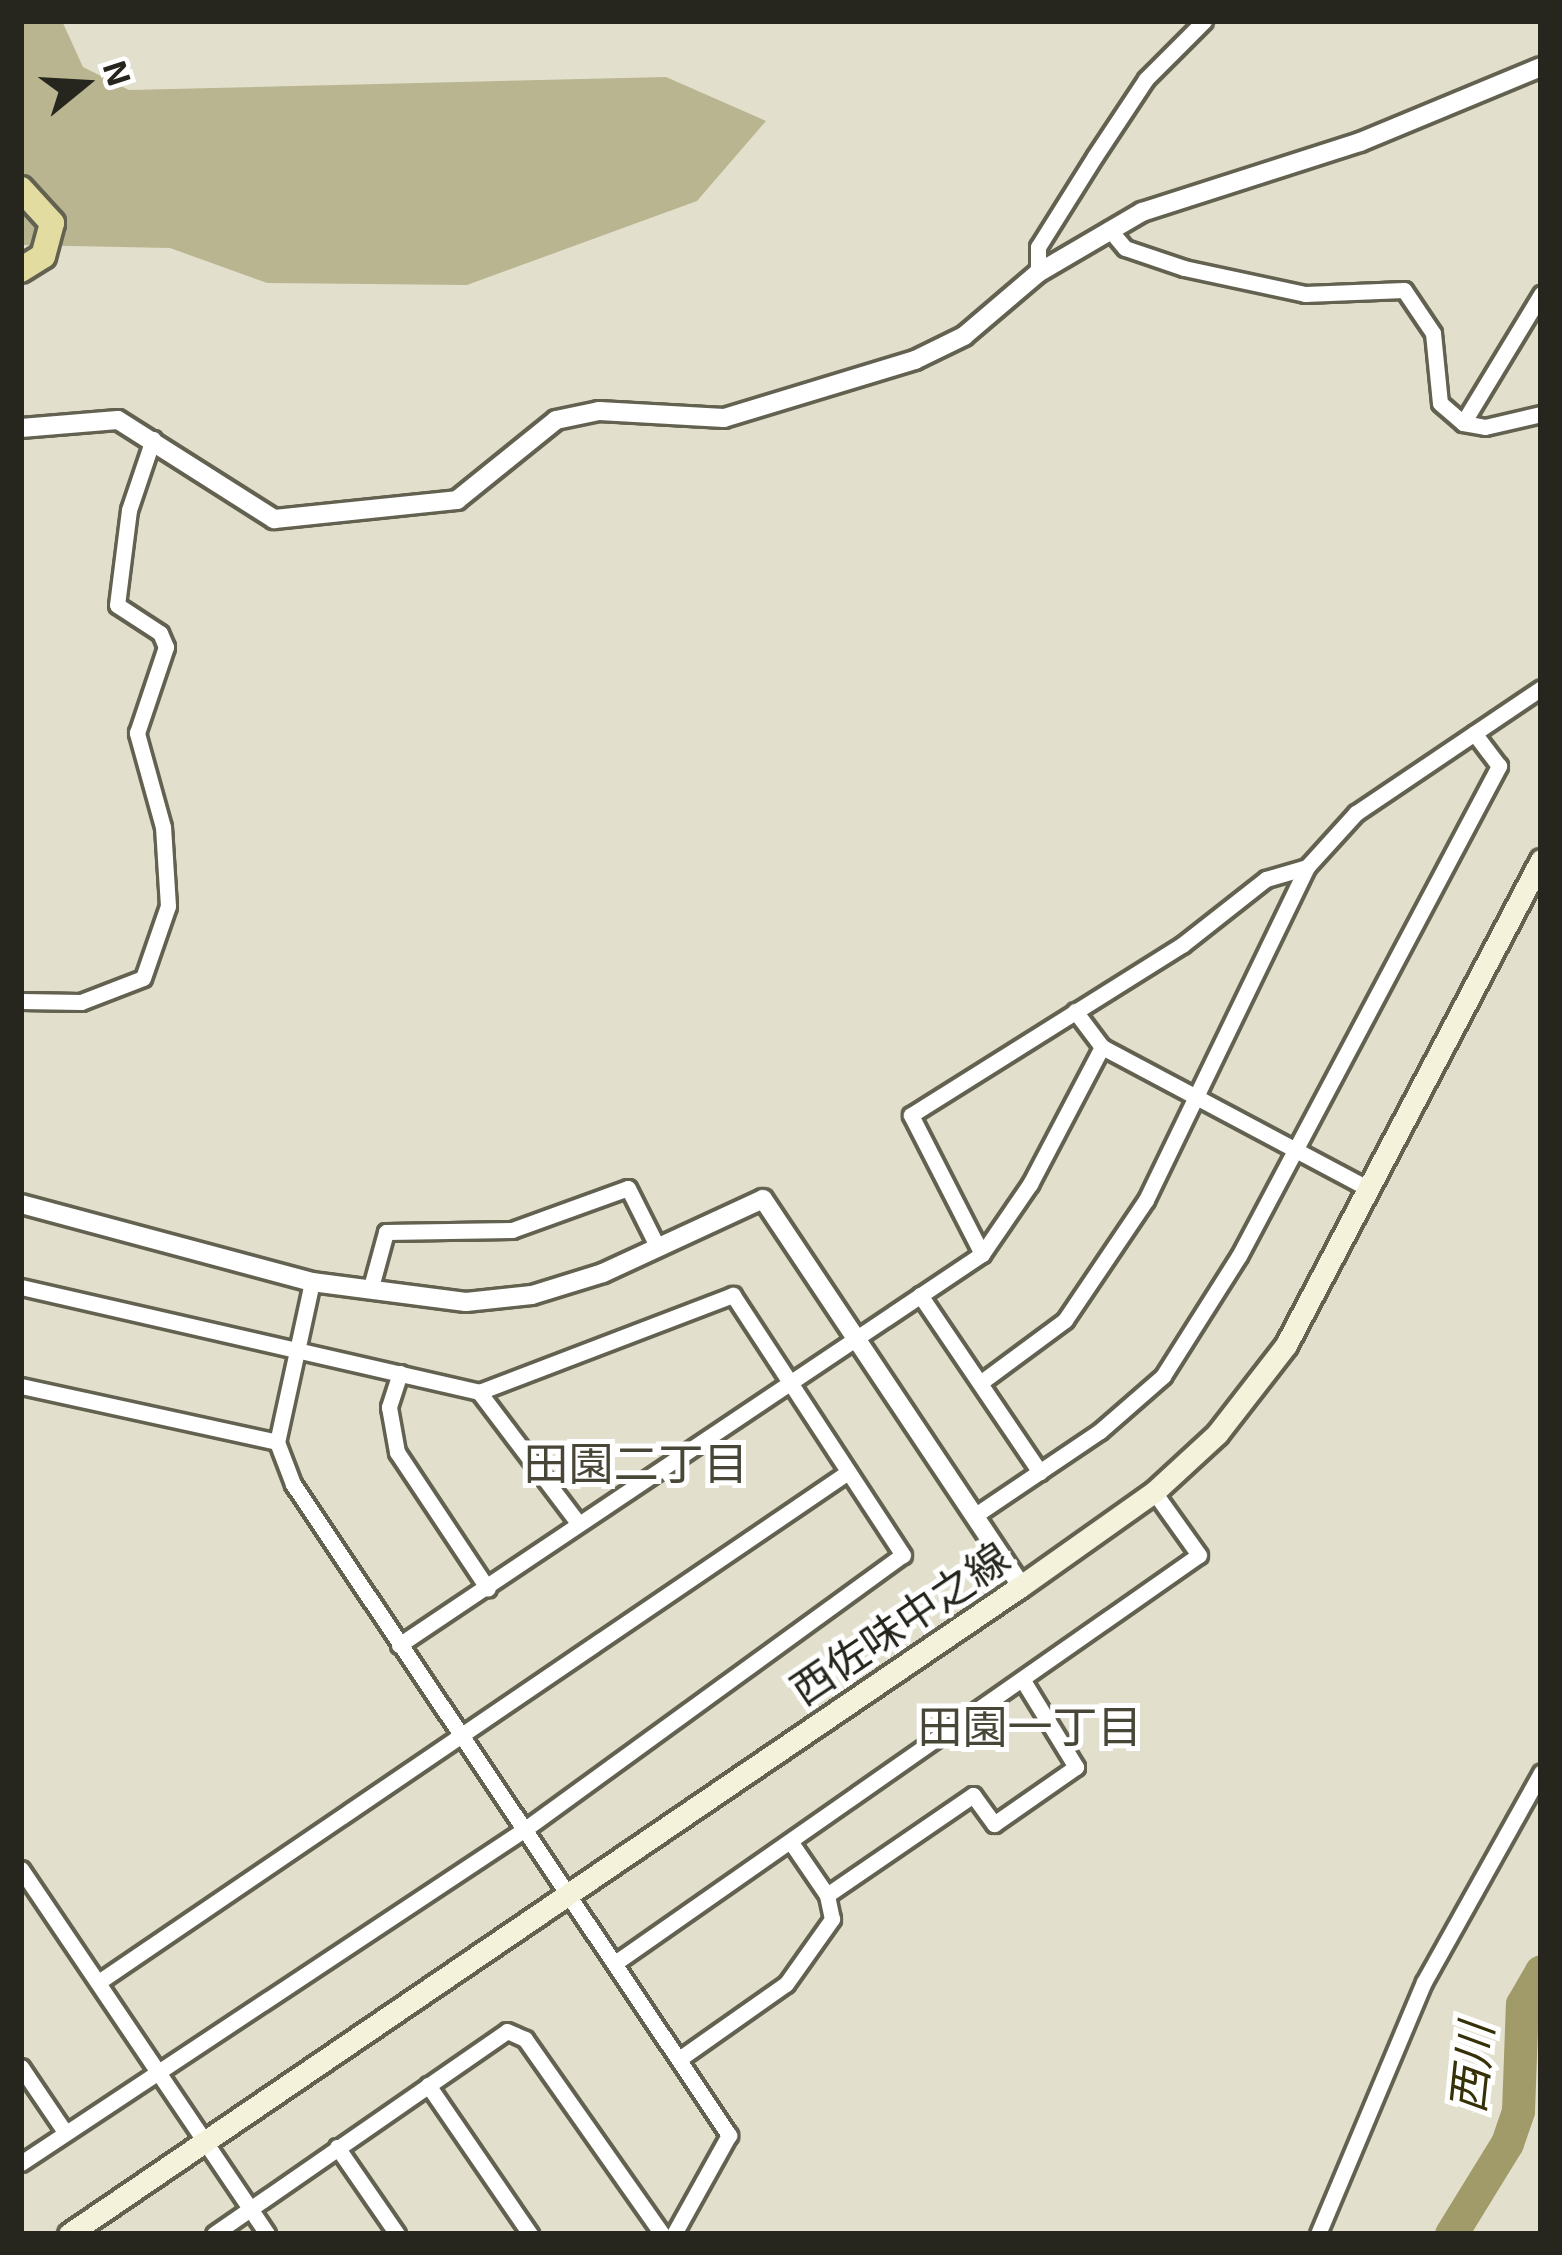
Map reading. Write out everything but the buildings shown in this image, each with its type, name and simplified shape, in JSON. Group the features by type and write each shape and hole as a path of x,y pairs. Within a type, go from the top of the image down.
{"highway":[{"path":"21,189 52,223 43,256 21,270"}],"main road":[{"name":"西佐味中之線","path":"69,2234 1154,1492 1254,1396 1541,860"}],"street":[{"path":"1038,273 1038,248 1095,156 1146,79 1204,21"},
{"path":"21,428 118,420 274,519 413,509 457,500 556,420 599,411 724,418 915,360 964,336 1038,273 1109,229 1360,142 1541,67"},
{"path":"1109,229 1125,248 1184,268 1305,294 1404,290 1433,333 1440,403 1463,423 1485,427 1541,414"},
{"path":"1463,423 1541,295"},
{"path":"21,1001 81,1001 143,978 169,906 163,827 137,733 166,647 160,633 117,605 130,510 153,439"},
{"path":"980,1383 1065,1320 1145,1200 1200,1099 1307,867 1357,813 1541,688"},
{"path":"974,1516 1040,1472 1162,1376 1239,1256 1498,766 1474,733"},
{"path":"982,1254 911,1115 1182,944 1266,879 1307,867"},
{"path":"1075,1011 1102,1047 1366,1188"},
{"path":"399,1645 982,1254 1030,1184 1102,1047"},
{"path":"371,1287 386,1232 512,1230 628,1188 658,1248"},
{"path":"21,1204 312,1282 466,1302 532,1295 658,1248 763,1199 1021,1586"},
{"path":"312,1282 277,1442 293,1484 528,1827 729,2135 674,2234"},
{"path":"21,1287 479,1392 733,1295 903,1556 528,1827 21,2163"},
{"path":"920,1294 1040,1472"},
{"path":"400,1373 389,1407 397,1452 488,1588"},
{"path":"21,1386 277,1442"},
{"path":"479,1392 578,1522"},
{"path":"100,1981 848,1472"},
{"path":"614,1963 1024,1682 1198,1556 1154,1492"},
{"path":"827,1895 974,1795 994,1824 1076,1767 1024,1682"},
{"path":"1318,2234 1424,1982 1541,1773"},
{"path":"682,2057 786,1984 832,1919 827,1895 790,1841"},
{"path":"21,1869 100,1981 154,2074 267,2234"},
{"path":"214,2234 507,2031 525,2039 662,2234"},
{"path":"21,2067 65,2132"},
{"path":"428,2085 530,2234"},
{"path":"338,2147 397,2234"}],"shaded area":[{"path":"21,21 62,21 83,67 129,90 666,77 766,121 697,201 467,285 267,283 170,248 21,245"}],"waterway":[{"name":"西川","path":"1451,2234 1507,2143 1518,2111 1522,2004 1541,1971"}],"district":[{"name":"田園二丁目","path":"636,1463"},
{"name":"田園一丁目","path":"1030,1726"}]}
